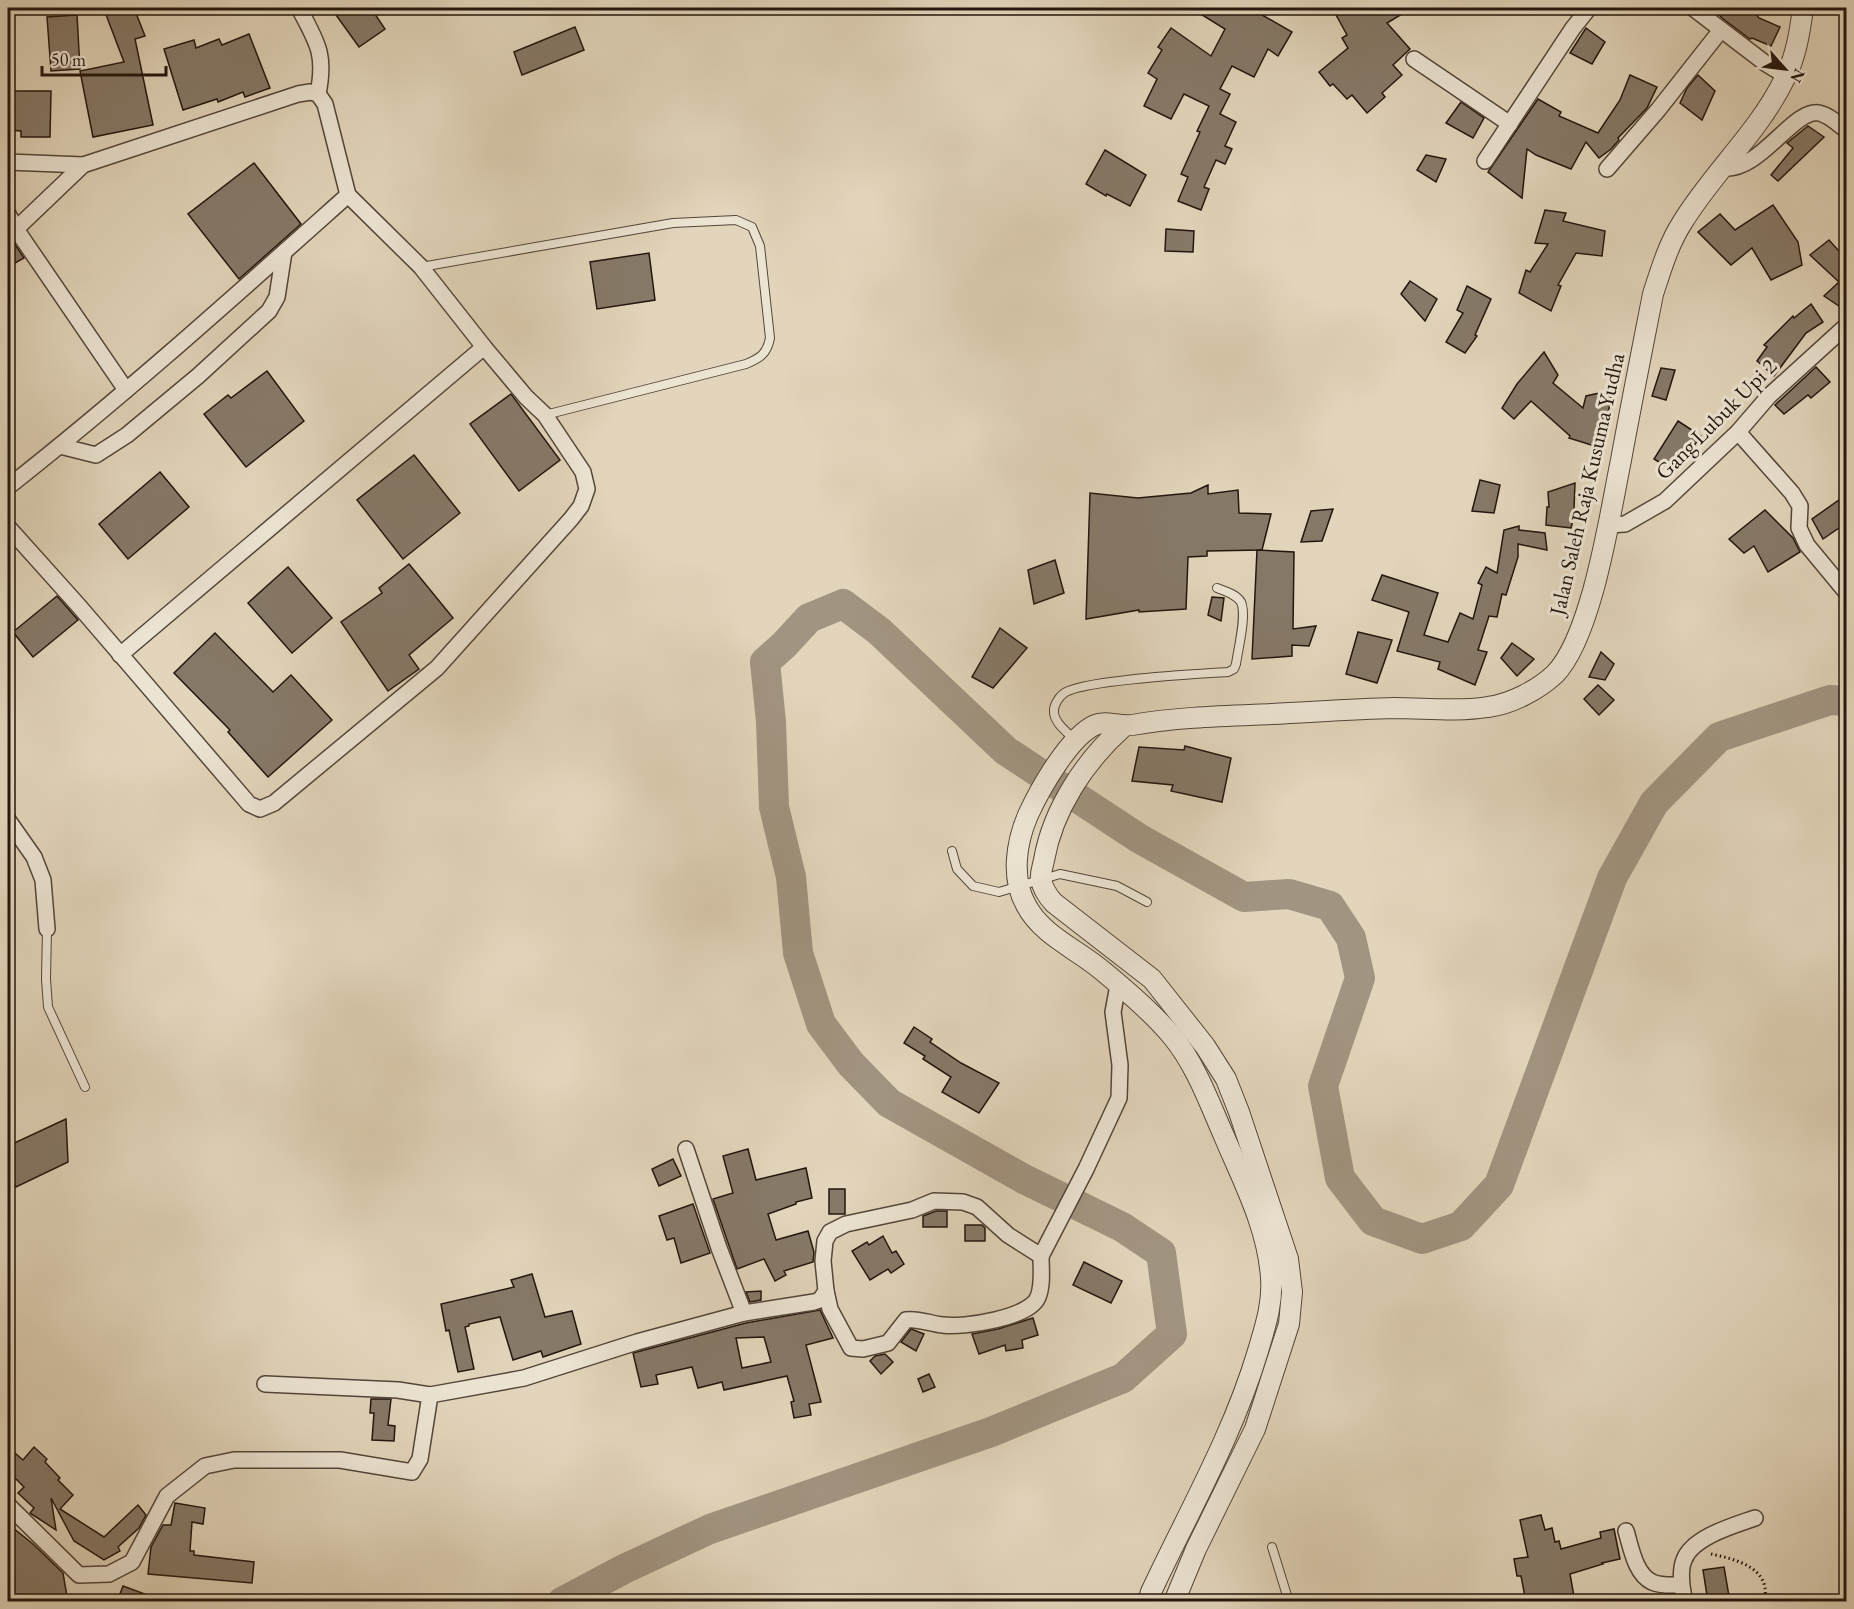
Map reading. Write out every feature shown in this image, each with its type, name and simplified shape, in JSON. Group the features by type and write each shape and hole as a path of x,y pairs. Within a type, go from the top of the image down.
{"street":[{"path":"299,8 319,47 322,71 318,94"},
{"path":"1485,161 1573,28 1589,8"},
{"path":"1694,8 1765,63 1786,76"},
{"name":"Jalan Saleh Raja Kusuma Yudha","path":"1148,1602 1231,1424 1249,1379 1270,1310 1271,1278 1264,1237 1246,1188 1192,1064 1171,1035 1100,968 1053,935 1032,916 1024,902 1017,886 1017,856 1027,817 1059,759 1076,741 1102,723 1123,727 1189,718 1397,708 1491,707 1527,694 1556,673 1575,642 1591,599 1608,525 1653,294 1664,259 1682,223 1766,113 1786,76 1800,31 1803,8"},
{"path":"1607,169 1658,110 1721,30"},
{"path":"1414,59 1510,124"},
{"path":"8,162 83,165 298,94 310,92 318,94 325,104 348,195 421,267 484,347 526,397 545,415 583,472 587,489 581,506 571,519 437,668 274,803 260,809 249,804 8,527"},
{"path":"1722,168 1732,169 1757,156 1802,117 1811,112 1821,113 1846,130"},
{"path":"16,230 83,165"},
{"path":"8,488 126,390 348,195"},
{"path":"8,214 16,230 126,390"},
{"path":"60,446 96,455 127,435 198,376 269,311 278,297 284,252"},
{"name":"Gang Lubuk Upi 2","path":"1608,525 1624,524 1665,501 1738,432 1769,396 1846,326"},
{"path":"120,655 484,347"},
{"path":"1738,432 1792,493 1800,506 1799,528 1807,545 1846,592"},
{"path":"1123,727 1105,743 1078,780 1053,826 1041,878 1048,897 1054,903 1152,979 1205,1046 1221,1071 1239,1112 1288,1259 1292,1292 1289,1324 1255,1429 1196,1549 1174,1602"},
{"path":"8,820 34,857 43,880 47,929"},
{"path":"1041,1256 1008,1235 976,1207 963,1202 934,1201 912,1209 846,1224 830,1232 825,1241 823,1261 830,1309 850,1348 863,1349 888,1344 906,1320 910,1319 944,1326 956,1326 1022,1312 1033,1306 1038,1298 1041,1285 1041,1256 1086,1169 1119,1098 1120,1065 1113,1012 1118,985"},
{"path":"686,1149 719,1248 744,1313"},
{"path":"265,1384 398,1390 430,1395 524,1378 637,1341 744,1313 814,1302 820,1299 826,1291"},
{"path":"8,1505 79,1575 110,1574 132,1562 167,1496 205,1466 234,1460 340,1460 412,1472 420,1459 430,1395"},
{"path":"1685,1602 1681,1585 1684,1559 1691,1550 1721,1529 1755,1518"},
{"path":"1626,1531 1644,1577 1653,1583 1681,1585"}],"lane":[{"path":"421,267 673,223 736,220 752,227 760,246 770,338 768,348 762,357 746,364 545,415"},
{"path":"1076,741 1056,721 1054,707 1063,693 1093,684 1228,672 1234,669 1243,613 1240,602 1233,595 1217,588"},
{"path":"952,851 957,869 973,886 999,892 1060,874 1117,886 1147,902"},
{"path":"47,929 48,1007 85,1088"},
{"path":"1272,1547 1289,1602"}],"path":[{"path":"1691,1550 1731,1558 1754,1568 1763,1581 1766,1596 1764,1602"}],"building":[{"path":"117,8 134,8 145,36 135,39 153,125 93,137 80,71 124,62 105,12"},
{"path":"331,8 371,8 385,29 359,47"},
{"path":"1191,8 1250,8 1292,32 1278,56 1268,49 1254,77 1232,66 1220,89 1230,94 1220,114 1236,122 1225,146 1232,149 1225,164 1216,160 1204,187 1209,189 1201,210 1178,201 1188,177 1181,174 1209,106 1184,94 1171,119 1144,106 1157,79 1148,73 1162,50 1158,47 1171,28 1211,56 1225,29"},
{"path":"1345,8 1412,8 1387,23 1410,49 1393,65 1402,75 1382,93 1385,97 1367,113 1352,95 1347,99 1333,84 1330,86 1319,72 1348,48 1342,38 1347,35 1335,13"},
{"path":"1713,8 1751,8 1759,18 1780,27 1771,46 1750,39 1722,18"},
{"path":"77,15 80,69 51,71 47,17"},
{"path":"575,27 584,50 522,75 514,52"},
{"path":"1586,28 1605,42 1592,64 1570,53"},
{"path":"249,34 270,88 245,97 243,92 218,102 217,99 183,110 164,49 194,40 196,48 219,39 222,45"},
{"path":"1630,75 1657,87 1647,108 1618,138 1619,140 1611,149 1599,158 1586,142 1571,169 1527,149 1522,198 1488,172 1538,99 1561,112 1559,116 1598,133 1620,100"},
{"path":"1698,75 1715,91 1702,120 1680,103 1687,88"},
{"path":"8,91 51,91 50,137 21,137 21,131 8,130"},
{"path":"1461,102 1484,118 1473,138 1446,123"},
{"path":"1808,126 1824,137 1778,181 1771,175 1793,148 1787,143"},
{"path":"1105,150 1146,175 1130,206 1086,184"},
{"path":"1426,155 1446,159 1436,182 1417,170"},
{"path":"254,163 301,224 239,279 188,214"},
{"path":"1773,205 1798,242 1802,265 1771,280 1752,248 1731,265 1698,232 1720,214 1735,230"},
{"path":"1545,210 1566,213 1563,221 1605,231 1602,256 1576,253 1558,285 1561,286 1551,311 1519,293 1526,270 1530,272 1548,244 1535,243"},
{"path":"1166,229 1194,231 1193,252 1165,251"},
{"path":"8,234 24,258 8,267"},
{"path":"1829,240 1846,259 1846,298 1839,306 1824,296 1839,282 1810,255"},
{"path":"649,253 655,300 597,309 590,262"},
{"path":"1410,281 1437,299 1425,321 1401,294"},
{"path":"1467,286 1491,299 1475,335 1477,336 1465,353 1446,342 1463,313 1457,310"},
{"path":"1811,304 1823,322 1806,333 1774,376 1757,361 1767,347 1764,345 1793,316 1794,318"},
{"path":"1544,352 1558,375 1553,383 1583,408 1586,396 1613,390 1603,436 1598,447 1569,438 1570,436 1531,401 1514,419 1502,408 1517,384"},
{"path":"1816,367 1830,382 1811,398 1808,395 1784,414 1775,405"},
{"path":"1661,368 1675,370 1666,400 1652,396"},
{"path":"267,371 304,421 246,467 204,414 228,395 231,398"},
{"path":"511,394 560,460 519,491 470,424"},
{"path":"1678,421 1701,436 1675,472 1654,459"},
{"path":"414,455 460,513 403,559 357,500"},
{"path":"160,472 189,507 128,559 99,524"},
{"path":"1480,480 1500,485 1494,513 1472,511"},
{"path":"1575,483 1574,509 1576,509 1571,528 1546,525 1547,507 1549,507 1548,492"},
{"path":"1208,485 1208,494 1238,490 1239,513 1271,514 1262,550 1207,551 1207,556 1188,557 1186,609 1139,612 1139,610 1086,619 1090,493 1138,498 1191,493"},
{"path":"1846,495 1846,523 1823,539 1812,519"},
{"path":"1333,509 1322,541 1301,542 1311,511"},
{"path":"1765,510 1793,538 1800,552 1768,572 1754,546 1744,553 1729,539"},
{"path":"1519,526 1519,530 1545,533 1547,550 1518,544 1518,557 1506,595 1502,594 1497,617 1489,616 1478,650 1487,652 1475,685 1438,669 1440,662 1397,651 1409,612 1372,600 1382,575 1438,593 1424,635 1448,642 1460,613 1473,619 1482,585 1478,583 1486,567 1497,573 1504,530"},
{"path":"1257,550 1294,552 1293,629 1316,626 1309,646 1292,645 1292,656 1252,659"},
{"path":"1055,560 1064,593 1034,604 1028,570"},
{"path":"409,564 453,618 409,655 419,669 388,691 341,622 382,593 379,588"},
{"path":"288,567 332,618 292,653 248,603"},
{"path":"57,596 78,620 33,657 13,632"},
{"path":"1212,597 1224,598 1221,621 1208,615"},
{"path":"1000,628 1027,648 993,688 972,677"},
{"path":"1358,632 1392,640 1377,683 1346,674"},
{"path":"215,633 273,692 291,675 332,720 268,777 228,732 230,730 174,673"},
{"path":"1512,643 1534,659 1517,676 1501,658"},
{"path":"1601,652 1614,664 1605,680 1589,677"},
{"path":"1598,685 1614,700 1599,715 1584,699"},
{"path":"1185,746 1231,758 1222,802 1171,791 1173,785 1132,781 1139,747 1184,750"},
{"path":"914,1027 932,1039 930,1042 961,1063 999,1083 979,1113 942,1092 951,1077 923,1059 925,1056 904,1043"},
{"path":"66,1119 68,1162 16,1187 8,1167 8,1146"},
{"path":"748,1149 756,1180 806,1168 812,1198 768,1214 776,1240 808,1231 814,1252 813,1262 784,1271 786,1275 775,1281 764,1259 737,1269 713,1199 733,1193 723,1156"},
{"path":"673,1159 681,1176 659,1186 652,1169"},
{"path":"829,1189 845,1189 845,1214 829,1214"},
{"path":"693,1204 710,1253 681,1263 674,1238 667,1240 659,1216"},
{"path":"936,1211 947,1211 947,1227 923,1227 923,1216"},
{"path":"965,1225 982,1225 985,1228 985,1241 965,1241"},
{"path":"883,1236 892,1253 896,1251 904,1264 891,1273 888,1269 870,1280 852,1251 867,1242 869,1245"},
{"path":"1084,1262 1122,1281 1111,1303 1073,1285"},
{"path":"532,1274 545,1317 572,1311 581,1344 543,1357 541,1351 513,1360 500,1317 469,1324 465,1327 474,1369 458,1372 441,1304 514,1287 511,1280"},
{"path":"761,1291 761,1300 750,1302 746,1292"},
{"path":"820,1310 833,1338 806,1345 821,1402 809,1404 811,1415 794,1418 791,1402 794,1401 787,1376 724,1390 722,1382 698,1388 692,1367 656,1375 658,1384 641,1387 633,1353 746,1323","holes":["764,1337 771,1362 742,1368 736,1338"]},
{"path":"1033,1318 1038,1335 1022,1340 1023,1348 1006,1351 1005,1345 979,1354 972,1334"},
{"path":"911,1329 924,1334 916,1351 901,1342"},
{"path":"885,1354 893,1362 881,1374 870,1361 875,1356"},
{"path":"929,1374 935,1387 923,1392 918,1379"},
{"path":"371,1399 391,1399 388,1425 395,1426 394,1441 372,1440 374,1413 370,1413"},
{"path":"8,1447 23,1460 34,1447 47,1459 45,1462 60,1478 58,1480 73,1495 60,1509 104,1537 138,1505 146,1515 139,1528 118,1547 120,1551 104,1560 74,1541 51,1498 56,1530 30,1513 34,1508 18,1493 24,1487 8,1471"},
{"path":"175,1503 205,1508 203,1524 192,1522 190,1551 194,1551 194,1555 254,1562 252,1583 148,1574 151,1547 163,1525 171,1525"},
{"path":"1541,1515 1545,1530 1552,1528 1555,1542 1559,1541 1561,1549 1601,1538 1600,1532 1614,1529 1620,1559 1570,1574 1575,1602 1526,1602 1521,1576 1517,1576 1514,1559 1528,1557 1520,1520"},
{"path":"8,1524 63,1573 68,1602 8,1602"},
{"path":"1724,1567 1730,1602 1708,1602 1703,1570"},
{"path":"123,1586 161,1600 161,1602 117,1602"}],"waterway":[{"path":"562,1602 624,1569 710,1529 991,1432 1123,1378 1172,1334 1161,1253 1122,1227 1024,1179 889,1103 851,1064 821,1024 798,953 791,877 774,807 771,722 765,662 809,618 843,604 879,631 1006,751 1140,839 1244,897 1289,894 1330,906 1351,938 1360,978 1323,1086 1340,1178 1373,1221 1422,1239 1461,1226 1499,1185 1612,878 1654,803 1719,737 1830,700 1846,701"}]}
